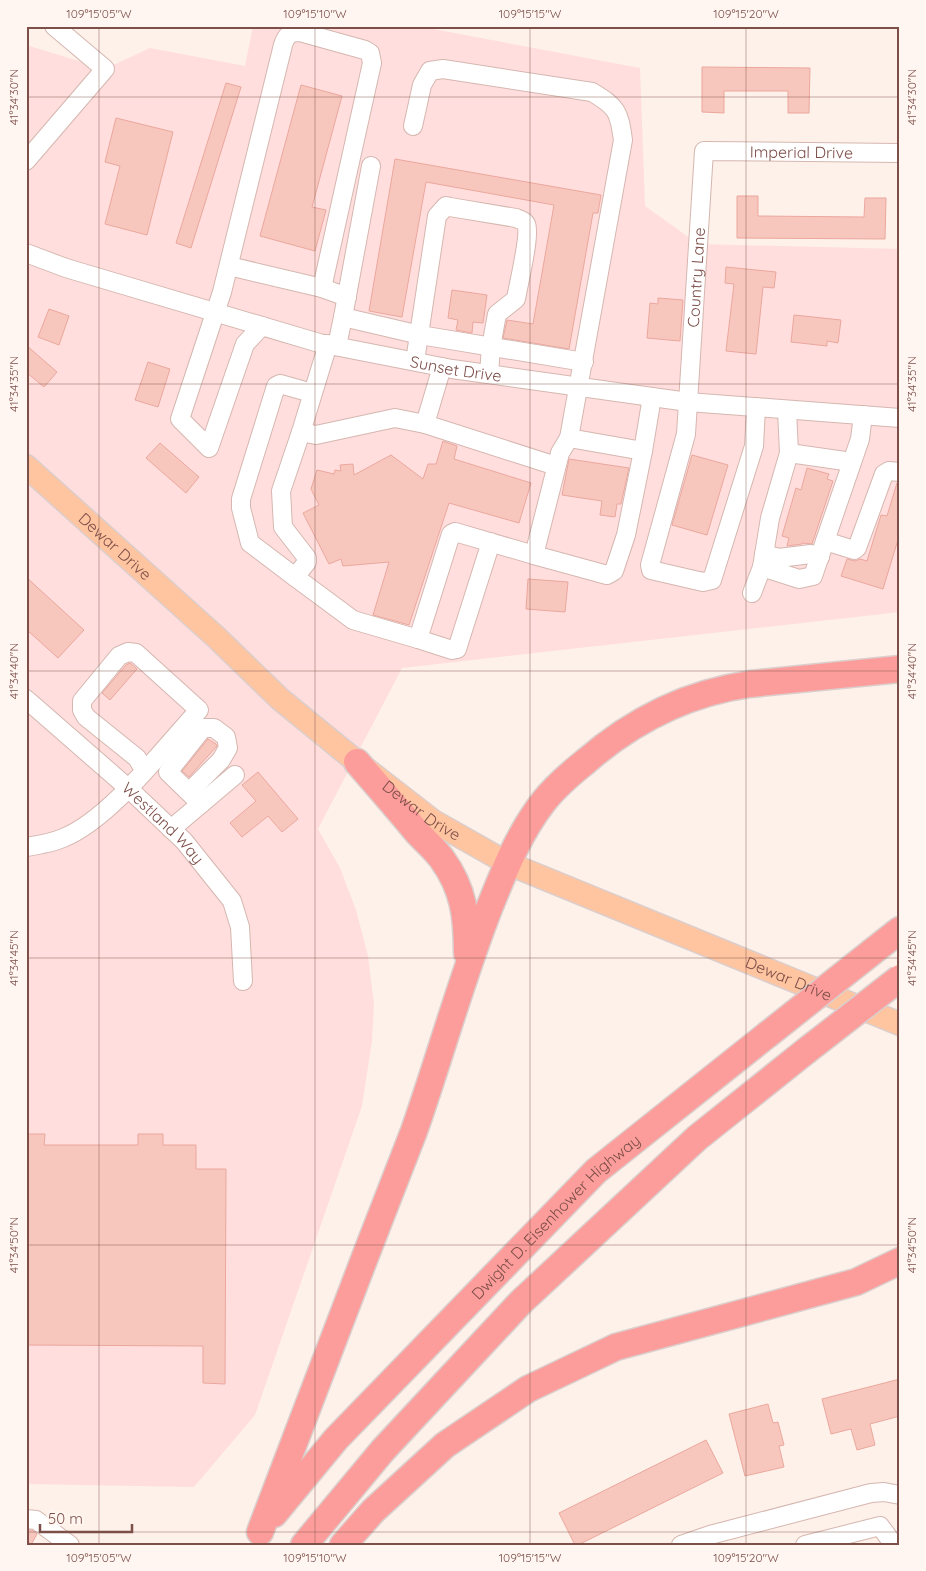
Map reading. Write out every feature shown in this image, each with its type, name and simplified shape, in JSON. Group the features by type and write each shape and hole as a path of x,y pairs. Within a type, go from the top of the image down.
{"highway":[{"path":"256,1538 414,1131 466,970 507,863 522,834 544,801 564,779 627,729 667,707 693,697 730,687 900,669"},
{"path":"356,762 441,858 454,877 463,902 467,926 466,970"},
{"name":"Dwight D. Eisenhower Highway","path":"256,1538 336,1439 596,1171 900,930"},
{"path":"304,1545 383,1450 520,1302 697,1138 900,978"},
{"path":"343,1545 373,1511 445,1446 528,1389 616,1347 856,1282 900,1261"}],"main road":[{"name":"Dewar Drive","path":"26,466 216,637 280,699 356,762 433,821 507,863 900,1024"}],"street":[{"path":"26,160 105,69 54,26"},
{"path":"262,326 245,344 209,448 180,419 229,266 286,37 292,32 300,32 365,50 370,53 372,63 322,288"},
{"path":"414,126 422,85 430,71 443,69 592,92 612,104 620,119 623,140 570,438 560,453 534,555"},
{"name":"Imperial Drive","path":"704,151 900,154"},
{"name":"Country Lane","path":"704,151 686,434 650,565 651,570 703,582 712,580 754,446 756,407"},
{"path":"295,577 307,562 307,558 284,527 281,491 312,394 343,318 371,166"},
{"path":"415,362 437,216 446,206 516,218 526,223 526,240 516,299 497,314 491,347 489,374"},
{"name":"Sunset Drive","path":"26,253 66,268 262,326 332,345 415,362 688,402 900,418"},
{"path":"26,264 66,268"},
{"path":"229,266 322,288 347,297"},
{"path":"343,318 420,335 584,362"},
{"path":"425,424 442,367"},
{"path":"312,394 280,384 276,386 241,499 241,508 250,543 353,620 452,650 457,648 491,542"},
{"path":"418,640 451,534 455,532 607,574 614,571 626,535 652,397"},
{"path":"752,593 763,560 770,518 789,453 787,410"},
{"path":"823,549 860,439 863,415"},
{"path":"300,432 316,436 395,418 425,424 556,466"},
{"path":"570,438 642,450"},
{"path":"789,453 852,462"},
{"path":"763,560 811,554 823,549 854,550 857,548 884,474 889,471 900,472"},
{"path":"26,847 58,840 100,815 128,788 198,710 136,653 128,652 119,656 82,701 82,710 86,717 137,758 144,770"},
{"name":"Westland Way","path":"26,699 128,788 184,840 232,901 240,927 243,981"},
{"path":"171,829 195,798 228,748 226,737 211,727 203,728 168,772 195,798"},
{"path":"195,798 234,775"},
{"path":"681,1545 712,1540 871,1493 884,1492 900,1496"},
{"path":"26,1519 36,1520 70,1545"},
{"path":"805,1545 880,1526 894,1545"}],"shaded area":[{"path":"253,26 417,26 640,68 645,206 698,244 900,249 900,612 402,668 318,829 340,868 356,910 368,956 374,1004 372,1041 362,1106 255,1415 194,1487 26,1484 26,45 105,69 150,48 245,66"}],"building":[{"path":"702,67 810,68 809,113 788,113 788,91 724,91 724,113 702,112"},
{"path":"226,83 241,87 191,248 176,243"},
{"path":"301,85 342,96 312,207 326,210 315,251 260,236"},
{"path":"116,118 173,132 147,235 105,224 120,166 105,162"},
{"path":"395,159 601,195 598,213 593,213 569,349 503,338 507,320 533,324 554,205 426,182 402,317 369,311"},
{"path":"737,196 758,196 758,216 864,217 865,198 886,198 885,239 737,238"},
{"path":"726,267 776,272 774,288 763,287 756,354 726,351 734,284 725,283"},
{"path":"452,290 487,295 483,323 473,322 472,333 456,330 458,320 448,318"},
{"path":"658,298 683,300 680,341 647,338 650,303 658,304"},
{"path":"49,309 69,316 59,345 38,337"},
{"path":"794,315 841,320 838,343 827,341 827,346 791,342"},
{"path":"26,345 57,372 44,387 26,372"},
{"path":"148,362 170,369 158,407 135,400"},
{"path":"443,441 457,446 454,459 531,483 519,523 449,503 409,625 373,615 389,562 343,566 341,559 329,564 303,513 319,505 311,489 317,470 334,474 335,470 341,471 340,465 353,464 354,475 391,455 423,479 428,464 436,464"},
{"path":"160,443 199,477 186,493 146,458"},
{"path":"692,455 728,465 707,535 672,525"},
{"path":"569,459 629,468 621,504 617,504 615,517 600,515 602,501 562,495"},
{"path":"807,468 829,474 827,479 833,481 812,544 802,543 787,546 789,538 782,536 796,488 801,490"},
{"path":"897,483 900,483 900,533 883,589 841,576 847,559 867,561 881,515 887,516"},
{"path":"26,577 84,630 58,658 26,629"},
{"path":"528,579 568,582 565,612 526,609"},
{"path":"130,663 137,669 110,700 102,693 126,665"},
{"path":"208,739 217,746 189,777 182,771"},
{"path":"258,772 298,819 282,832 268,816 242,837 230,823 256,801 242,785"},
{"path":"26,1134 45,1134 44,1145 138,1145 138,1134 163,1134 163,1145 196,1145 196,1169 226,1169 225,1384 203,1383 203,1346 26,1345"},
{"path":"900,1379 900,1416 870,1424 875,1445 857,1450 851,1429 831,1434 822,1399"},
{"path":"768,1404 773,1423 778,1422 784,1445 779,1446 784,1467 745,1476 729,1414"},
{"path":"706,1440 723,1473 575,1545 559,1513"},
{"path":"26,1530 32,1530 37,1534 31,1545 26,1545"}]}
